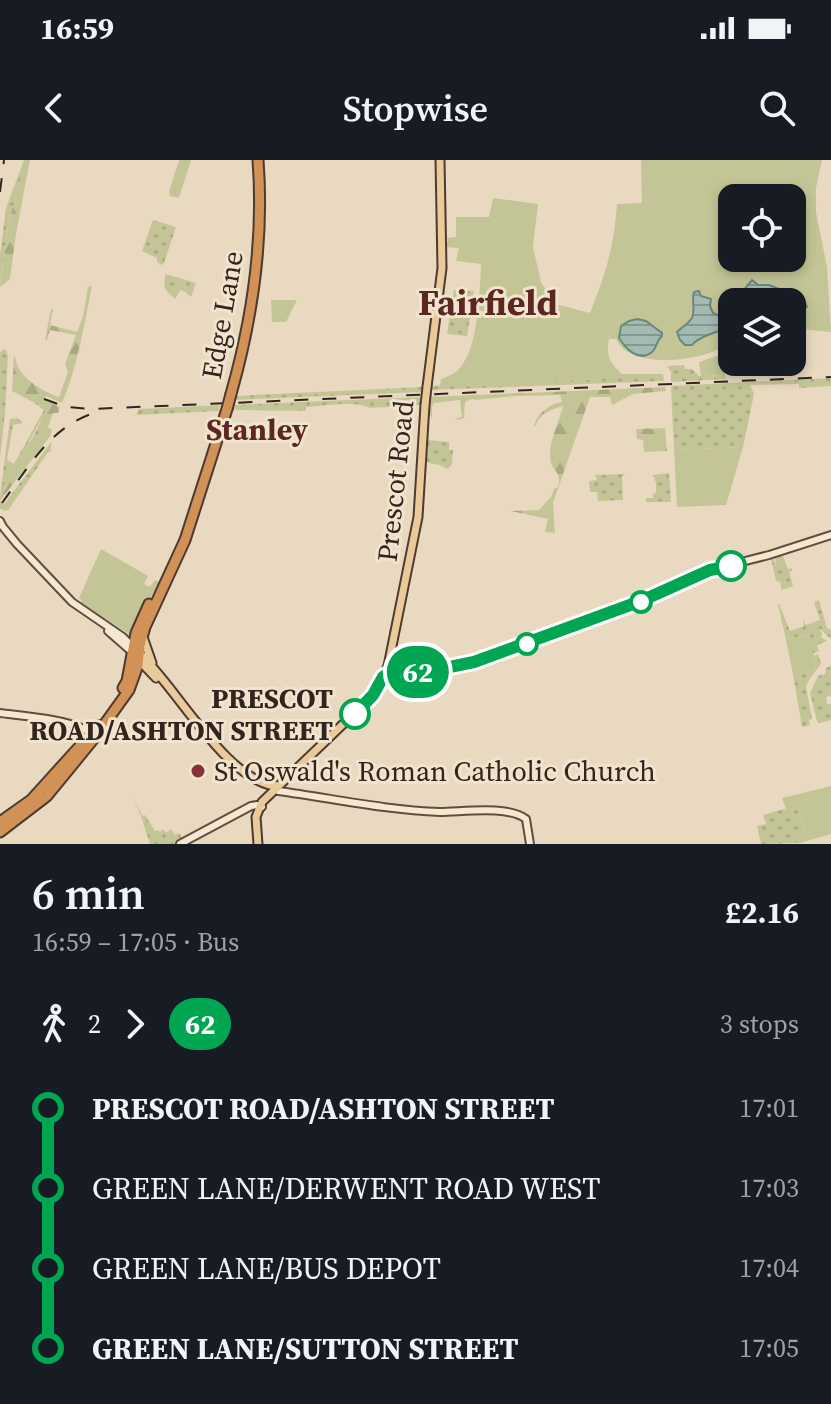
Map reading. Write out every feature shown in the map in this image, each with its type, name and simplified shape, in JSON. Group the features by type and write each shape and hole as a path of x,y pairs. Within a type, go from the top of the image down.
{"highway":[{"name":"Edge Lane","path":"139,634 177,558 245,344 258,226 255,160"},
{"name":"Edge Lane","path":"134,653 148,605 169,568 193,508"},
{"path":"169,568 177,558"},
{"path":"0,822 31,800 88,732 129,690 134,653"},
{"path":"0,832 47,796 88,732 99,724 132,674 134,653"},
{"path":"127,681 133,670"}],"main road":[{"name":"Prescot Road","path":"260,800 279,789 373,695 391,671 418,517 425,405 442,268 440,160"},
{"path":"0,521 17,544 72,602 123,637 134,653 133,670 150,667"},
{"path":"0,529 17,544"},
{"path":"391,671 440,669 474,662 641,601 710,570 831,535"},
{"path":"107,627 109,633 150,667 196,723 255,780 279,789 344,802 440,812 474,810 517,814 526,819 530,844"},
{"path":"123,637 139,634 150,667"},
{"path":"161,680 205,740 240,774 260,800 256,820 258,844"},
{"path":"0,713 39,718 88,732"},
{"path":"180,844 279,789"}],"green space":[{"path":"24,160 25,166 9,221 0,285 6,208"},
{"path":"26,160 30,160 10,279 0,287 9,221"},
{"path":"179,160 191,160 179,198 170,196 169,192"},
{"path":"641,160 822,160 816,188 816,212 827,267 831,332 806,329 806,288 718,288 718,350 715,351 686,359 658,360 632,354 616,339 609,339 610,360 623,375 604,379 440,386 441,379 458,370 467,356 479,302 481,264 456,261 459,248 446,247 446,238 456,237 456,217 489,217 493,198 538,204 533,247 541,282 555,304 590,313 608,260 617,204 642,203"},
{"path":"153,220 176,227 161,265 157,258 142,251"},
{"path":"166,274 196,283 191,297 180,290 175,299 164,286"},
{"path":"92,286 68,389 62,403 46,396 44,400 60,407 58,413 53,413 48,427 52,430 51,435 0,501 8,476 35,433 47,406 12,391 14,355 25,377 59,397 68,372 65,364 76,335 50,330 45,340 51,309 50,325 77,332 88,287"},
{"path":"454,290 474,291 467,336 447,334"},
{"path":"271,300 297,300 286,322 272,322"},
{"path":"5,349 8,355 0,458 0,352"},
{"path":"718,356 718,375 701,376 699,362"},
{"path":"684,365 685,369 692,369 699,376 725,376 726,379 671,382 671,372 667,366"},
{"path":"623,374 663,374 664,381 430,390 431,386 603,379"},
{"path":"831,378 831,386 750,385 754,394 743,447 674,450 671,386"},
{"path":"423,387 422,392 233,400 235,396"},
{"path":"665,387 666,391 633,394 612,405 610,397 590,397 553,503 555,533 545,532 548,519 511,511 539,510 558,487 559,478 551,462 550,451 563,406 546,413 534,426 545,410 562,402 560,395 472,399 465,402 464,418 458,420 455,419 462,417 460,400 434,403 432,419 428,410 429,397"},
{"path":"422,397 421,405 370,408 340,404 306,407 306,411 237,410 232,405"},
{"path":"33,402 48,406 0,495 10,419 17,418 23,423 13,425 7,460 14,464 44,410"},
{"path":"220,405 219,411 136,415 139,409"},
{"path":"665,428 667,451 644,452 643,440 637,439 636,430"},
{"path":"426,436 428,440 449,442 449,450 453,450 452,464 448,469 425,462"},
{"path":"52,441 50,452 9,509 0,509 0,501 4,504"},
{"path":"743,447 726,505 677,507 674,450"},
{"path":"669,473 671,502 646,502 646,498 653,498 656,493 653,475"},
{"path":"626,474 622,476 623,500 598,501 597,492 590,492 589,481 597,480 595,475"},
{"path":"101,549 148,576 144,584 150,587 155,580 159,582 130,635 79,604"},
{"path":"783,556 788,569 792,568 789,572 793,586 782,590 780,582 776,581 771,558 776,567 775,558"},
{"path":"819,600 827,628 831,630 831,639 818,627 821,637 827,641 817,645 819,651 813,654 809,635 786,640 778,604 790,631 804,626 803,619 806,625 820,620 814,602"},
{"path":"810,635 816,669 793,674 786,640"},
{"path":"818,654 821,664 806,686 812,719 809,720 810,725 802,727 793,674 816,669 814,656"},
{"path":"831,666 831,696 826,697 827,704 831,704 831,720 819,723 810,693 818,676 825,674 826,668"},
{"path":"831,786 831,834 800,843 797,834 804,831 799,808 786,809 782,798"},
{"path":"130,792 142,816 145,815 155,831 163,829 166,833 171,829 183,839 175,844 150,844"},
{"path":"799,808 804,832 797,834 800,843 761,844 757,826 766,824 763,815"}],"shaded area":[{"path":"752,280 758,285 777,288 745,288"},
{"path":"699,291 701,296 711,299 713,313 718,315 718,331 692,345 685,345 677,332 692,318 694,292"},
{"path":"637,319 646,321 662,333 654,350 647,355 633,353 619,338 621,326"}],"railway":[{"path":"0,192 4,160"},
{"path":"44,399 66,407 91,409 831,377"},
{"path":"2,503 52,438 78,419 94,413"}],"bus line":[{"name":"62","path":"355,714 386,675 465,665 641,601 710,570 731,566"}],"place":[{"name":"PRESCOT ROAD/ASHTON STREET","path":"355,714"},
{"name":"St Oswald's Roman Catholic Church","path":"198,771"}],"district":[{"name":"Fairfield","path":"488,302"},
{"name":"Stanley","path":"257,430"}]}
